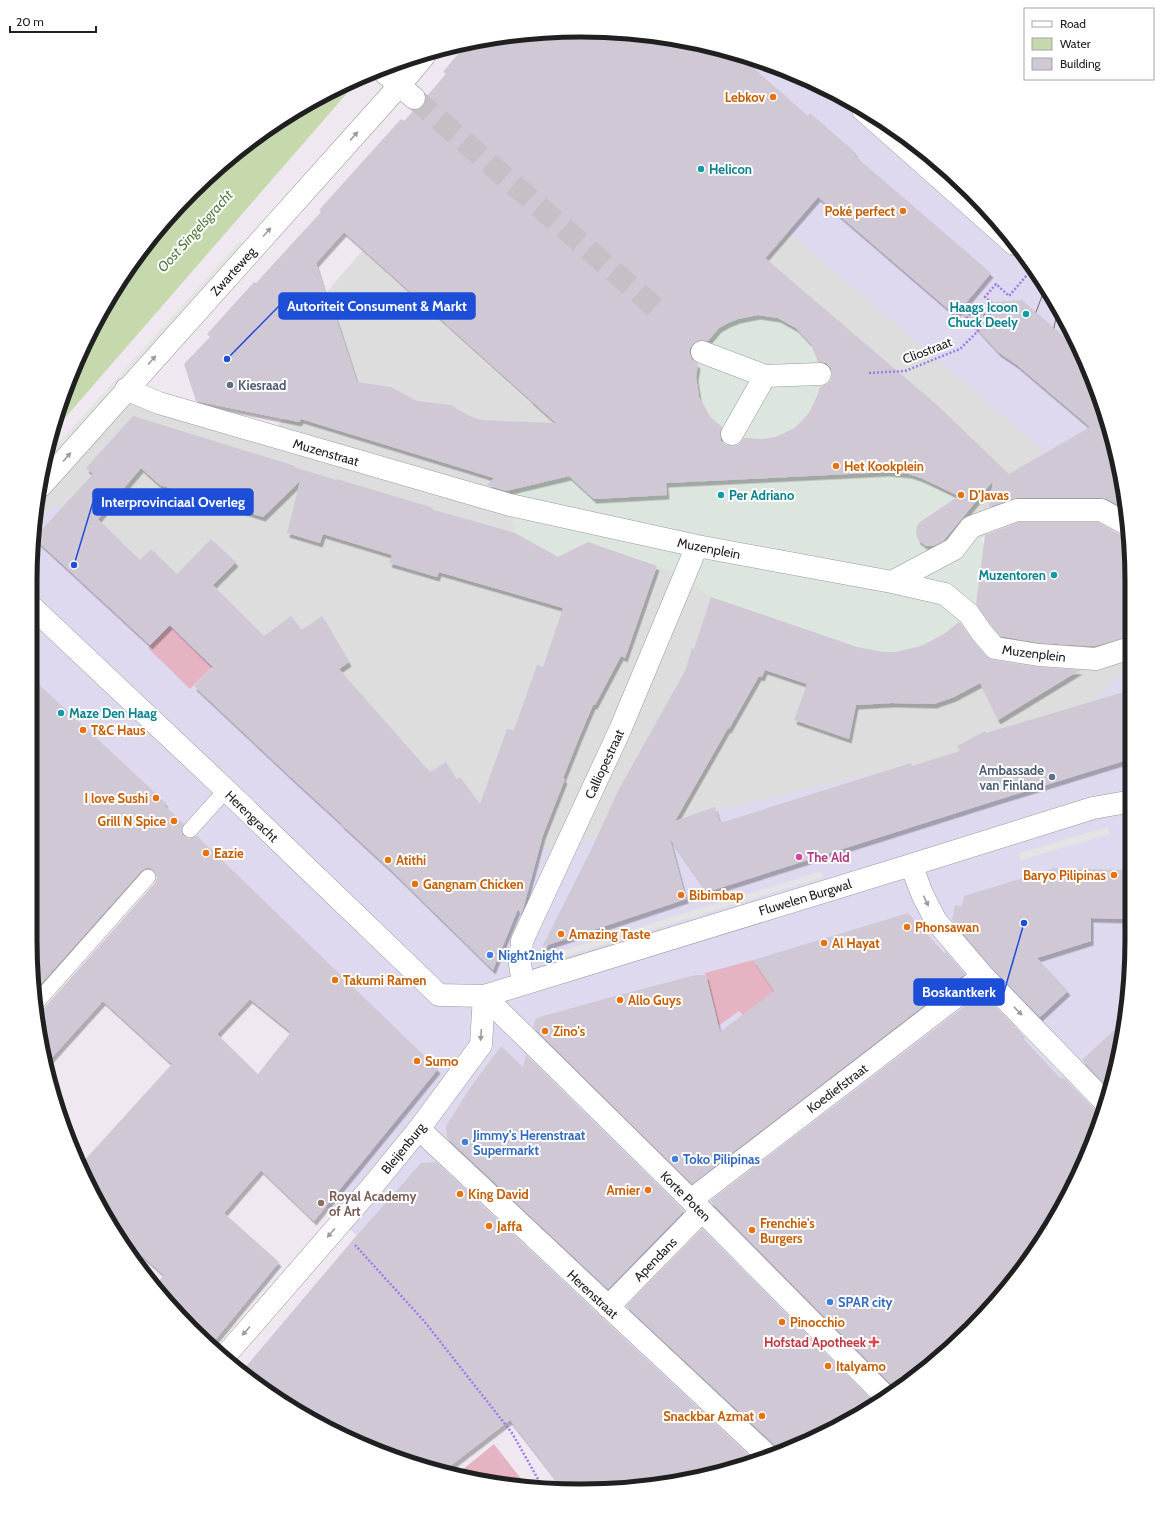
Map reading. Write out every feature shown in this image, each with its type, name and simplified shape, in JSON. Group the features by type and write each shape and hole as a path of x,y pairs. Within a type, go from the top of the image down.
{"street":[{"name":"Zwarteweg","path":"46,480 126,389 407,92 422,61"},
{"path":"385,74 407,92"},
{"path":"889,133 992,225"},
{"path":"702,352 765,376 820,374"},
{"path":"732,434 765,376"},
{"name":"Muzenstraat","path":"126,389 159,403 528,509"},
{"name":"Muzenplein","path":"528,509 697,546 892,582 944,594 969,614 982,633 995,648 1039,655 1096,659 1125,649"},
{"path":"892,582 954,549 971,527 1017,510 1101,510 1121,521"},
{"name":"Calliopestraat","path":"523,983 520,964 522,941 620,730 697,546"},
{"name":"Herengracht","path":"37,612 226,790 439,995 484,996"},
{"name":"Fluwelen Burgwal","path":"484,996 1093,808 1125,802"},
{"path":"912,865 923,896 936,921 983,976 1101,1098"},
{"name":"Koediefstraat","path":"696,1206 983,976"},
{"name":"Bleijenburg","path":"227,1353 370,1189 419,1129 481,1045 484,996"},
{"name":"Korte Poten","path":"484,996 882,1393"},
{"name":"Herenstraat","path":"419,1129 608,1308 764,1452"},
{"name":"Apendans","path":"608,1308 696,1206"}],"lane":[{"path":"190,830 226,790"},
{"path":"41,998 148,877"}],"path":[{"name":"Cliostraat","path":"869,373 905,371 960,349 978,331 965,320 976,308 988,318 998,308 985,297 996,284 1009,296 1029,273"},
{"path":"352,1242 429,1327 512,1433 540,1482"}],"shaded area":[{"path":"570,37 617,38 687,47 756,66 789,78 822,93 853,110 912,149 940,172 966,196 1013,250 1052,309 1069,340 1084,373 1106,440 1115,475 1121,517 738,189"},
{"path":"812,205 1118,498 1119,505 1010,502 989,532 968,550 965,592 995,648 1125,649 1125,940 1124,976 1115,1046 1096,1115 1084,1148 1069,1181 1033,1242 1013,1271 966,1325 38,561 38,545 45,486 128,394 269,435 330,367 320,300 362,251 532,405 581,350 728,304"},
{"path":"240,241 245,245 50,463 54,448"},
{"path":"758,315 770,316 782,320 792,325 802,333 810,343 815,353 819,365 819,389 815,401 810,411 802,421 792,429 782,434 770,438 758,439 746,438 734,434 724,429 714,421 706,411 701,401 697,389 696,377 697,365 701,353 706,343 714,333 724,325 734,320 746,316"},
{"path":"887,472 909,474 921,478 944,491 954,499 962,509 969,520 971,527 987,549 983,552 977,598 979,602 969,614 933,641 921,646 896,652 870,651 710,597 684,577 657,566 562,555 558,557 515,533 510,505 522,487 569,476 594,499 667,495 666,483"},
{"path":"56,503 433,875 1062,731 1125,669 1125,940 1124,976 1115,1046 1096,1115 1084,1148 1069,1181 1052,1212 1013,1271 966,1325 940,1349 912,1372 883,1392 822,1428 789,1443 756,1455 687,1474 617,1483 562,1483 556,1480 357,1236 294,1176 380,1084 37,757 37,581 38,545 41,519"},
{"path":"169,626 212,667 190,689 148,648"},
{"path":"1108,827 1110,834 1021,860 1019,853"},
{"path":"822,871 824,877 559,958 558,952"},
{"path":"753,960 782,1001 751,1024 739,1011 714,1029 717,1018 705,973"},
{"path":"494,1444 522,1480 475,1474 461,1471"}],"water":[{"name":"Oost Singelsgracht","path":"352,88 61,422 78,373 93,340 110,309 149,250 172,222 196,196 250,149 309,110"}],"building":[{"path":"581,37 617,38 687,47 749,64 808,116 810,113 856,153 854,155 991,273 965,304 1022,300 1069,341 1084,373 1096,406 1115,475 1119,506 1107,499 1101,498 1017,498 989,507 993,481 943,541 933,546 926,546 918,540 916,531 917,526 920,522 959,496 909,474 887,472 666,483 667,495 594,499 569,476 506,491 487,485 494,478 301,419 299,422 196,401 184,364 210,337 207,334 321,212 319,210 401,119 404,121 414,110 419,110 423,106 426,101 426,97 446,74 443,72 461,51 475,47 545,38","holes":["818,197 955,315 960,310 998,352 1017,365 1090,427 1009,474 936,404 765,258","344,232 556,423 481,420 469,416 451,405 417,401 391,387 357,382 330,299 327,299 316,263","758,315 778,318 796,328 811,344 818,362 826,363 831,368 831,380 827,384 820,387 809,413 795,428 776,437 762,439 744,438 739,445 726,445 721,441 720,434 722,427 709,416 699,397 696,377 698,364 692,360 690,348 694,343 700,340 708,341 719,328 728,323 738,319"]},
{"path":"133,416 336,480 337,479 434,508 431,509 515,533 558,557 588,542 657,566 625,658 621,656 595,705 593,705 579,738 543,835 523,909 521,914 518,909 493,970 391,870 194,686 213,667 170,625 150,645 38,542 39,532 93,474 86,468","holes":["141,468 160,485 263,517 300,481 287,533 320,543 323,534 392,555 389,563 437,577 439,572 563,608 543,667 537,665 514,730 507,729 480,804 460,777 456,779 446,762 430,772 339,669 349,662 322,616 302,630 291,616 264,636 213,585 236,562 211,539 177,574 151,549 140,560 98,519"]},
{"name":"Muzentoren","path":"1019,522 1098,522 1123,535 1125,638 1094,646 1040,643 1001,636 976,604 985,535"},
{"path":"711,597 857,647 883,652 896,652 921,646 944,634 959,622 986,656 993,660 1038,667 1080,670 998,720 980,683 954,697 934,704 892,703 856,705 849,739 794,720 807,684 765,670 762,677 759,676 729,729 728,728 675,821 715,807 720,823 911,763 912,766 960,751 957,746 985,731 986,733 1125,692 1125,761 707,892 670,839 686,899 542,947 591,850 619,789 685,671 692,648 694,649"},
{"path":"37,683 166,803 164,805 184,824 181,829 184,836 189,839 197,836 438,1069 314,1221 261,1170 224,1213 279,1262 214,1341 196,1325 164,1289 166,1287 159,1281 164,1275 133,1248 110,1212 84,1161 172,1064 103,1001 50,1059 47,1046 42,1009 45,1007 155,883 157,878 156,874 150,868 146,868 141,871 39,986 37,940","holes":["250,999 291,1032 258,1074 217,1034"]},
{"path":"1055,868 1125,870 1125,919 1091,918 1091,941 1037,958 1068,991 1040,1017 992,968 952,920 955,905 962,906 964,896"},
{"path":"908,913 965,974 692,1184 533,1027 536,1018 696,975 706,975 720,1032 774,991 753,960"},
{"path":"982,993 1022,1034 1020,1035 1061,1079 1063,1077 1097,1112 1084,1148 1069,1181 1052,1212 1013,1271 966,1325 940,1349 912,1372 892,1385 710,1201"},
{"path":"1118,1027 1115,1046 1105,1085 1082,1060"},
{"path":"501,1046 523,1067 526,1055 684,1211 608,1289 447,1138 446,1126 470,1088"},
{"path":"436,1162 750,1457 687,1474 652,1479 617,1483 558,1483 510,1420 449,1467 406,1455 373,1443 340,1428 309,1411 245,1368 357,1235 421,1163"},
{"path":"702,1229 871,1399 822,1428 777,1447 626,1306"}],"tunnel":[{"path":"414,98 657,309"}],"tram line":[{"path":"1036,312 1043,294"},
{"path":"1054,328 1056,317"}],"place":[{"name":"Lebkov","path":"773,97"},
{"name":"Helicon","path":"701,169"},
{"name":"Poké perfect","path":"903,211"},
{"name":"Haags Icoon Chuck Deely","path":"1026,314"},
{"name":"Autoriteit Consument & Markt","path":"227,359"},
{"name":"Kiesraad","path":"230,385"},
{"name":"Het Kookplein","path":"836,466"},
{"name":"Per Adriano","path":"721,495"},
{"name":"D'Javas","path":"961,495"},
{"name":"Interprovinciaal Overleg","path":"74,565"},
{"name":"Muzentoren","path":"1054,575"},
{"name":"Maze Den Haag","path":"61,713"},
{"name":"T&C Haus","path":"83,730"},
{"name":"Ambassade van Finland","path":"1052,777"},
{"name":"I love Sushi","path":"156,798"},
{"name":"Grill N Spice","path":"174,821"},
{"name":"Eazie","path":"206,853"},
{"name":"The Ald","path":"799,857"},
{"name":"Atithi","path":"388,860"},
{"name":"Baryo Pilipinas","path":"1114,875"},
{"name":"Gangnam Chicken","path":"415,884"},
{"name":"Bibimbap","path":"681,895"},
{"name":"Boskantkerk","path":"1024,923"},
{"name":"Phonsawan","path":"907,927"},
{"name":"Amazing Taste","path":"561,934"},
{"name":"Al Hayat","path":"824,943"},
{"name":"Night2night","path":"490,955"},
{"name":"Takumi Ramen","path":"335,980"},
{"name":"Allo Guys","path":"620,1000"},
{"name":"Zino's","path":"545,1031"},
{"name":"Sumo","path":"417,1061"},
{"name":"Jimmy's Herenstraat Supermarkt","path":"465,1142"},
{"name":"Toko Pilipinas","path":"675,1159"},
{"name":"Amier","path":"648,1190"},
{"name":"King David","path":"460,1194"},
{"name":"Royal Academy of Art","path":"321,1203"},
{"name":"Jaffa","path":"489,1226"},
{"name":"Frenchie's Burgers","path":"752,1230"},
{"name":"SPAR city","path":"830,1302"},
{"name":"Pinocchio","path":"782,1322"},
{"name":"Hofstad Apotheek","path":"874,1342"},
{"name":"Italyamo","path":"828,1366"},
{"name":"Snackbar Azmat","path":"762,1416"}]}
